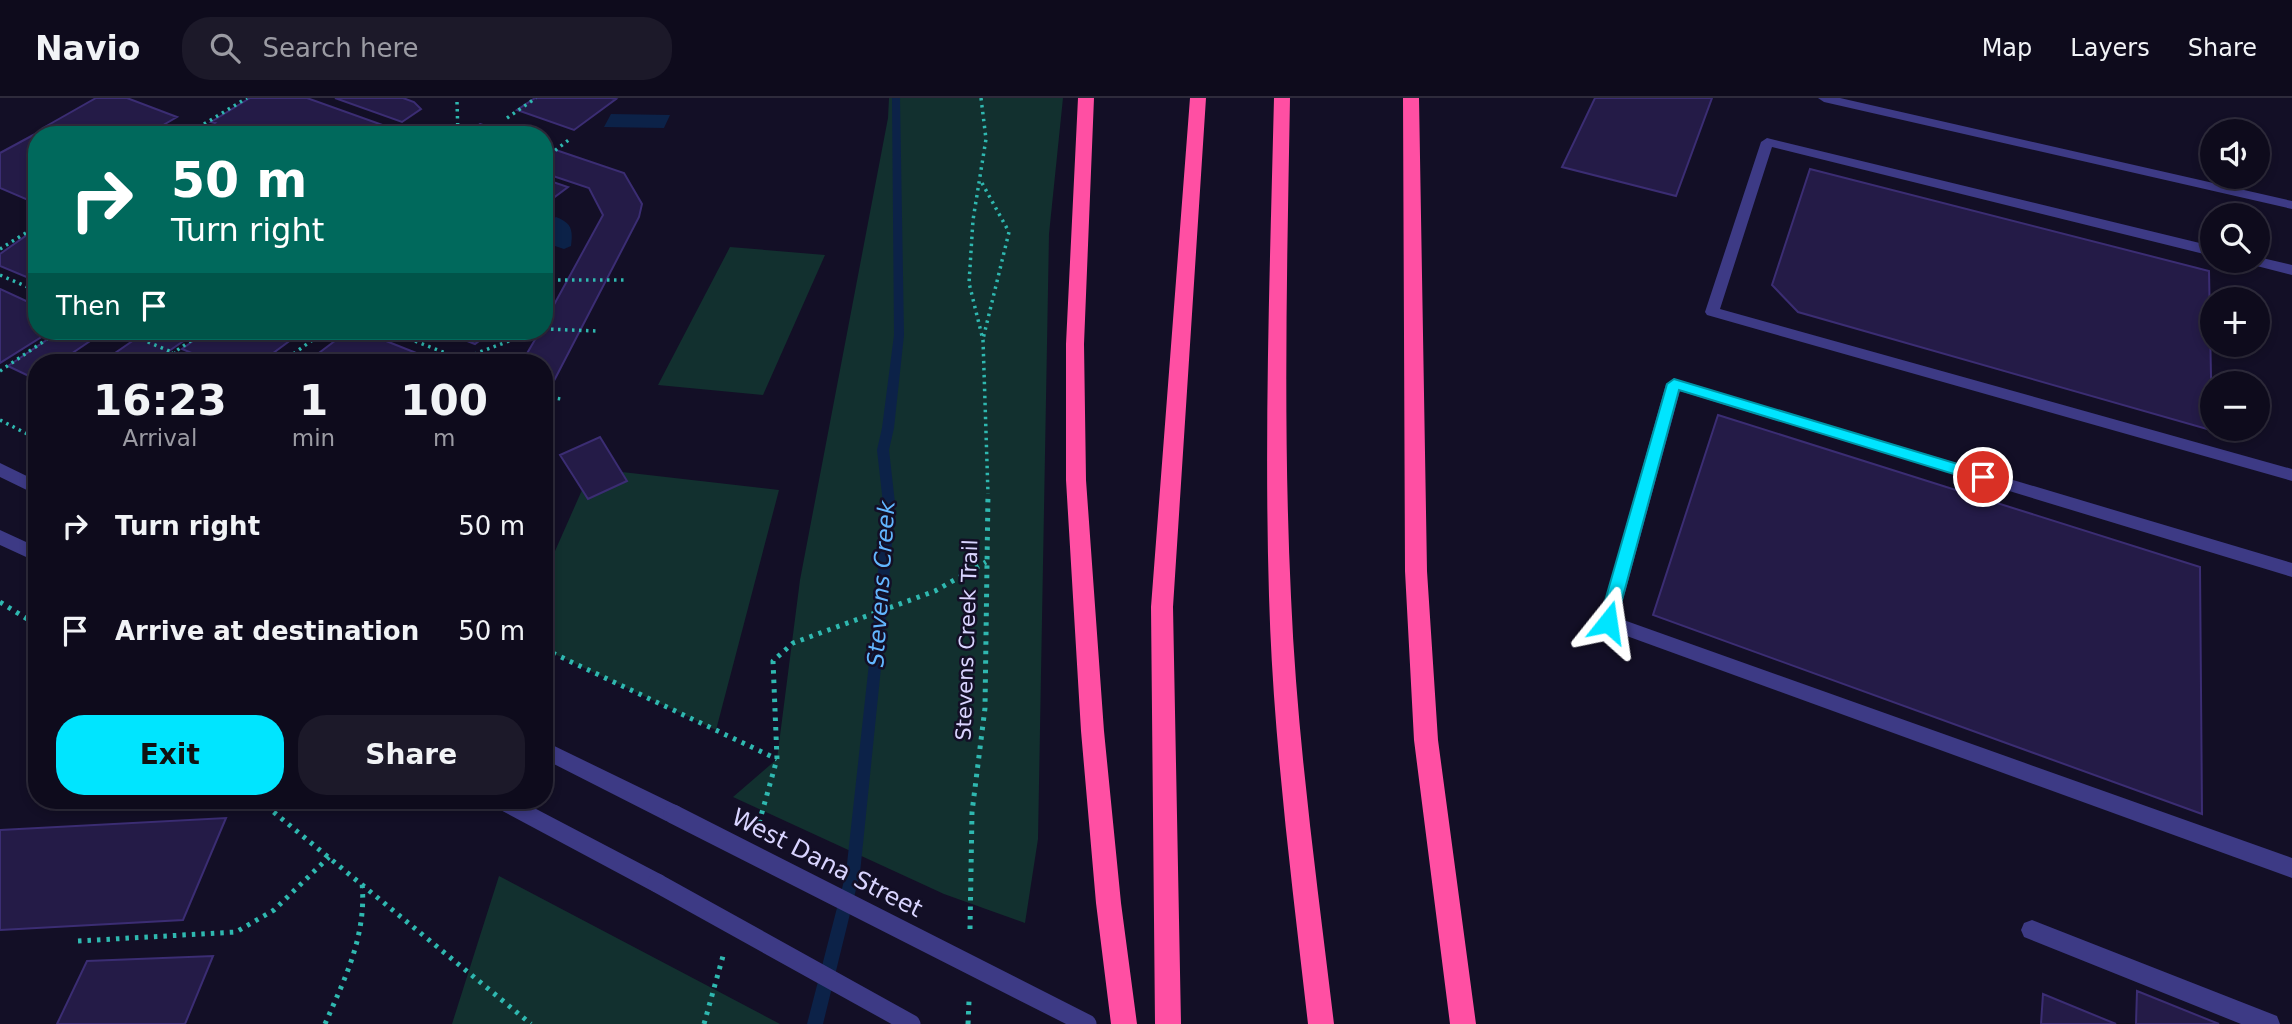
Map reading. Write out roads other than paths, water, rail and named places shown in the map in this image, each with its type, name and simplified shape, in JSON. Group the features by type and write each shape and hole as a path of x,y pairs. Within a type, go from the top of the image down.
{"highway":[{"path":"1086,98 1075,289 1078,552 1106,879 1114,961 1124,1024"},
{"path":"1168,1024 1162,607 1198,98"},
{"path":"1282,98 1276,419 1280,599 1298,825 1321,1024"},
{"path":"1411,98 1416,584 1426,740 1463,1024"}],"street":[{"path":"1824,98 2292,205"},
{"path":"2200,248 1767,142 1712,312 2292,475"},
{"path":"2270,265 2292,270"},
{"path":"2292,570 1674,384 1608,622 2292,868"},
{"path":"0,469 28,484"},
{"path":"0,537 28,551"},
{"name":"West Dana Street","path":"553,754 1087,1024"},
{"path":"517,809 911,1024"},
{"path":"2032,930 2269,1024"}],"water":[{"path":"611,114 670,115 664,128 604,127"},
{"path":"556,217 570,228 571,246 564,249 553,248 553,219"}],"waterway":[{"name":"Stevens Creek","path":"815,1024 853,873 881,609 889,503 883,450 899,335 896,98"}]}
